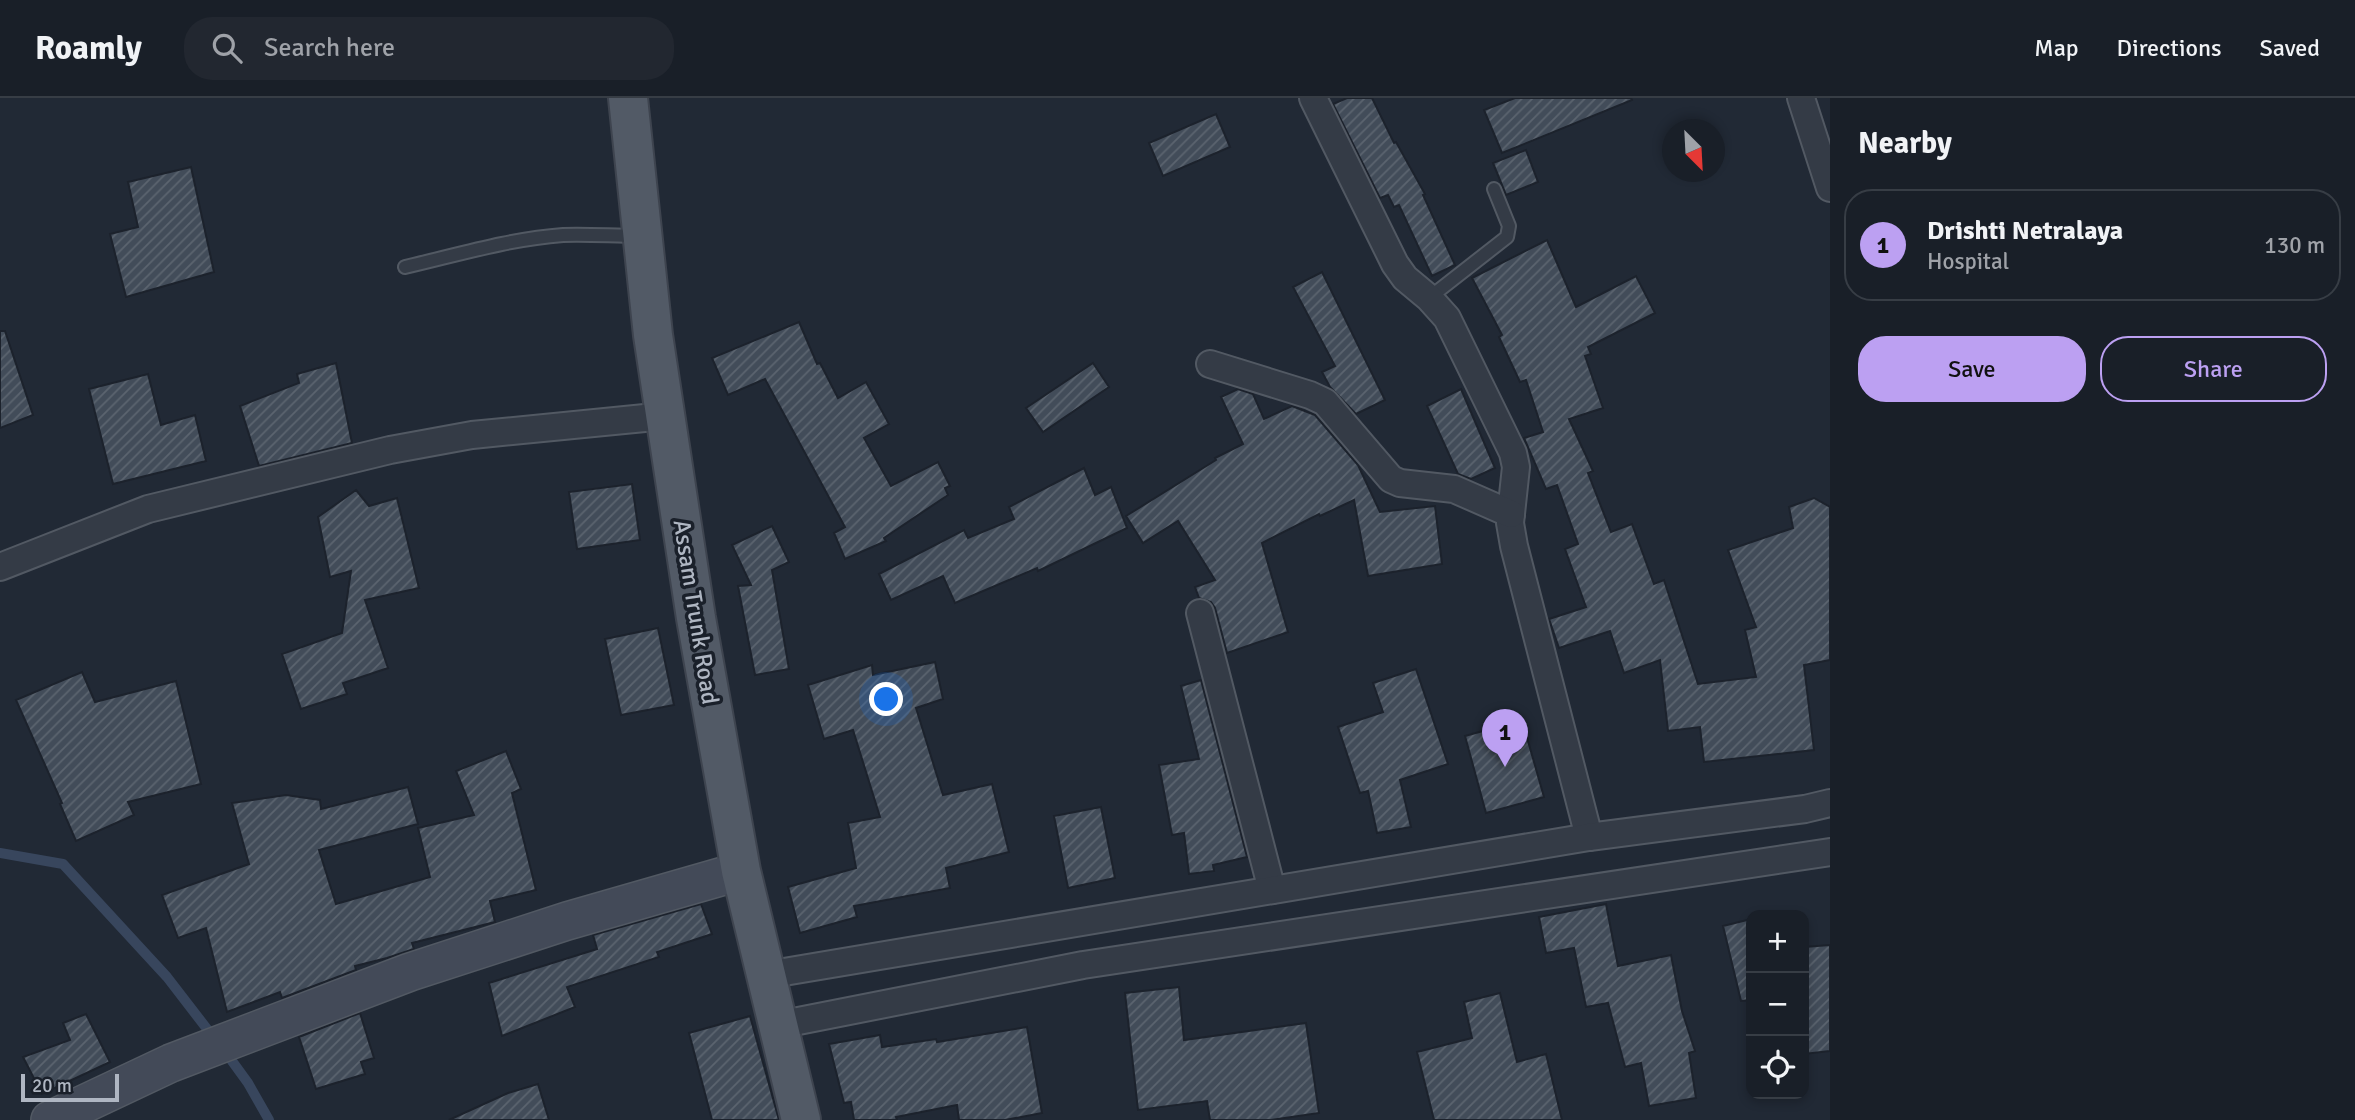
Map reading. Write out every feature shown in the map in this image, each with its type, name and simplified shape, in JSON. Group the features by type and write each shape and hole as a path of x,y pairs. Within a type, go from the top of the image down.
{"main road":[{"name":"Assam Trunk Road","path":"628,98 653,335 696,618 741,871 802,1120"}],"street":[{"path":"1312,98 1395,264 1405,278 1447,318 1513,453 1516,467 1511,514 1514,546 1590,837"},
{"path":"1801,98 1830,188"},
{"path":"1210,364 1325,402 1391,479 1400,483 1454,489 1511,514"},
{"path":"0,567 148,509 390,450 472,435 665,416"},
{"path":"1200,613 1272,890"},
{"path":"766,975 1590,837 1830,803"},
{"path":"778,1025 1083,965 1830,852"},
{"path":"50,1120 171,1063 410,972 567,920 741,871"}],"lane":[{"path":"1429,298 1507,237 1509,226 1494,189"},
{"path":"405,267 542,237 642,236"}],"building":[{"path":"1347,98 1372,98 1394,143 1396,142 1425,194 1423,195 1455,265 1432,276 1399,205 1394,207 1388,195 1380,198 1333,104"},
{"path":"1515,98 1632,100 1502,153 1484,110"},
{"path":"1216,114 1230,147 1163,176 1149,143"},
{"path":"1526,150 1538,182 1506,195 1493,163"},
{"path":"191,167 214,272 126,297 110,234 138,227 128,182"},
{"path":"1547,240 1576,307 1636,276 1655,313 1588,347 1591,354 1585,356 1603,408 1569,419 1593,471 1588,473 1611,532 1632,524 1654,584 1664,580 1698,684 1756,677 1745,630 1756,627 1728,550 1793,528 1789,507 1814,498 1830,507 1830,660 1804,665 1814,750 1704,762 1700,727 1668,731 1660,660 1624,673 1610,631 1559,648 1549,619 1586,607 1565,549 1578,544 1557,485 1546,489 1524,438 1543,432 1526,380 1520,382 1499,337 1502,335 1472,278"},
{"path":"1322,272 1385,400 1356,414 1330,387 1322,372 1335,366 1293,287"},
{"path":"799,322 817,364 820,363 838,398 866,382 889,424 864,438 891,486 938,462 950,486 945,488 948,495 884,538 886,541 845,559 834,533 845,527 765,379 728,395 712,358"},
{"path":"0,331 5,331 33,415 0,428"},
{"path":"336,363 352,443 259,466 240,406 299,383 297,374"},
{"path":"1093,363 1109,387 1043,432 1026,408"},
{"path":"148,374 161,425 195,415 206,461 113,484 89,389"},
{"path":"1238,389 1253,394 1264,419 1292,406 1315,415 1358,465 1380,512 1435,506 1442,564 1368,576 1354,500 1320,516 1319,514 1262,543 1288,632 1227,653 1215,608 1211,602 1199,598 1195,587 1215,580 1178,521 1143,543 1126,516 1216,460 1215,458 1243,444 1221,397"},
{"path":"1461,389 1495,468 1471,479 1458,474 1427,406"},
{"path":"1084,468 1095,495 1111,487 1127,528 1038,571 1037,568 955,603 943,576 891,600 879,574 964,530 968,538 1014,519 1009,507"},
{"path":"632,484 640,540 577,549 569,492"},
{"path":"356,490 369,506 397,498 419,588 365,600 388,668 343,683 347,694 301,709 282,654 342,633 351,571 330,577 318,517"},
{"path":"772,526 789,562 772,570 789,669 755,675 738,586 751,585 732,545"},
{"path":"658,628 674,705 621,715 605,639"},
{"path":"935,662 943,699 916,708 943,795 992,784 1009,852 946,868 950,888 854,906 857,917 800,933 788,887 856,868 848,823 880,817 853,730 824,739 808,685 872,665 873,675"},
{"path":"1416,669 1448,764 1400,780 1411,827 1377,833 1368,791 1360,793 1338,727 1383,712 1373,683"},
{"path":"82,672 95,702 176,681 201,784 128,802 134,815 76,841 16,700"},
{"path":"1201,680 1247,857 1213,865 1214,871 1189,874 1184,833 1172,835 1159,765 1199,759 1181,686"},
{"path":"1522,720 1544,797 1486,813 1465,736"},
{"path":"506,751 521,789 512,793 536,890 490,901 495,922 412,943 414,949 355,966 356,970 282,998 280,992 227,1012 206,928 178,938 162,895 249,864 232,803 286,795 320,800 321,809 408,787 418,824 319,850 336,904 430,877 418,828 474,815 456,771"},
{"path":"1101,807 1115,878 1068,888 1054,816"},
{"path":"701,904 712,934 657,952 659,957 567,987 575,1007 502,1036 489,983 597,949 593,935"},
{"path":"1606,904 1618,966 1671,955 1682,1011 1695,1051 1689,1053 1696,1098 1649,1106 1641,1063 1625,1067 1608,1003 1586,1007 1574,948 1546,953 1539,917"},
{"path":"1746,920 1746,1000 1741,1001 1723,926"},
{"path":"1830,945 1830,1051 1809,1053 1809,973 1809,947"},
{"path":"1179,987 1184,1040 1306,1023 1319,1113 1271,1120 1210,1120 1207,1101 1138,1110 1125,993"},
{"path":"1500,993 1517,1062 1546,1054 1562,1120 1434,1120 1417,1052 1472,1038 1464,1002"},
{"path":"360,1013 374,1058 361,1062 365,1074 316,1089 299,1037"},
{"path":"86,1014 110,1062 42,1094 23,1057 70,1040 63,1023"},
{"path":"750,1016 779,1120 712,1120 689,1033"},
{"path":"1027,1027 1042,1113 1005,1120 959,1120 957,1105 896,1117 897,1120 854,1120 851,1102 844,1103 829,1044 880,1035 882,1047 936,1039 937,1042"},
{"path":"538,1084 549,1120 449,1120 508,1093"}],"waterway":[{"path":"0,853 63,864 167,977 214,1038"},
{"path":"224,1050 248,1083 269,1120"}],"place":[{"name":"Drishti Netralaya","path":"1505,767"}]}
